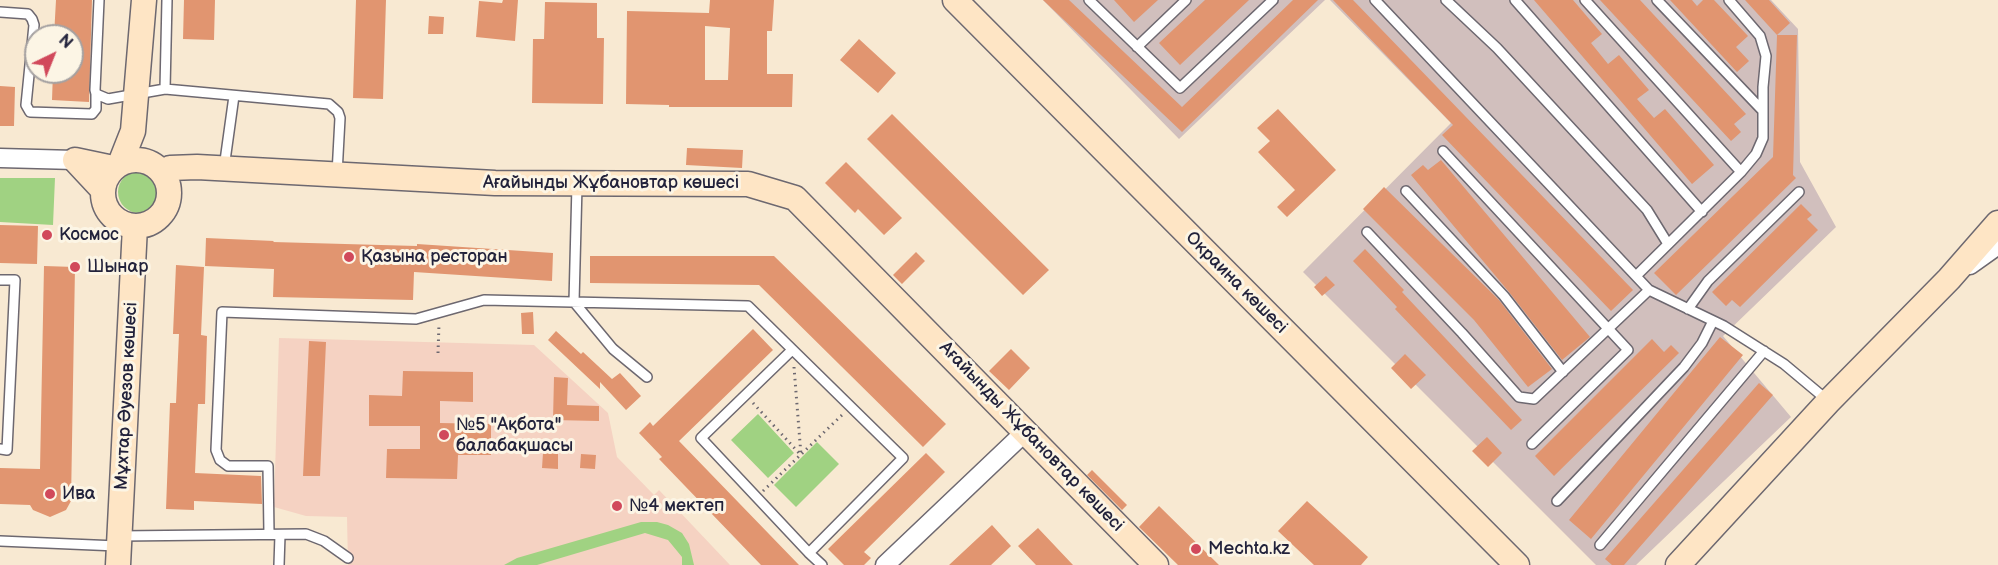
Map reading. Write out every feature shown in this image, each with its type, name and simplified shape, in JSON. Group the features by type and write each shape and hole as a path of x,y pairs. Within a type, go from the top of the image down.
{"street":[{"path":"0,158 75,160 125,164 155,165 164,173 170,192 167,207 159,218 147,225 135,226 116,220 104,202 103,190 106,178 125,164 133,131 138,93 144,0"},
{"name":"Окраина көшесі","path":"955,0 1517,565"},
{"path":"75,160 103,190"},
{"name":"Ағайынды Жұбановтар көшесі","path":"164,173 170,168 178,167 495,183 748,184 795,198 1156,565"},
{"path":"1678,565 1828,402 1949,279 1998,223"},
{"name":"Мұхтар Әуезов көшесі","path":"119,549 135,226"},
{"path":"1949,279 1998,245"},
{"path":"885,565 1025,432"}],"lane":[{"path":"0,12 28,14 34,25 26,105 30,112 92,114 96,109 99,0"},
{"path":"165,89 167,0"},
{"path":"1137,46 1186,0"},
{"path":"1092,1 1180,88 1273,0"},
{"path":"1375,0 1649,290 1713,321 1764,351 1784,364 1828,402"},
{"path":"1446,0 1497,48 1647,210 1668,244"},
{"path":"1515,0 1701,212"},
{"path":"1586,0 1741,172"},
{"path":"1657,0 1763,111"},
{"path":"1636,276 1741,172 1756,154 1763,138 1766,56 1760,36 1730,0"},
{"path":"96,94 108,99 165,89 329,104 338,112 340,118 337,174"},
{"path":"224,168 234,96"},
{"path":"1443,151 1628,350 1532,444"},
{"path":"577,183 573,302 613,349 647,376"},
{"path":"1406,191 1504,296 1563,372"},
{"path":"1688,309 1708,280 1799,192"},
{"path":"1366,232 1519,397 1534,399 1649,290"},
{"path":"0,280 15,280 7,450 0,449"},
{"path":"279,565 268,466 228,466 220,460 216,450 222,312 416,319 484,300 748,306 903,458 809,553"},
{"path":"1557,501 1684,367 1702,343 1713,321"},
{"path":"792,350 701,438 822,565"},
{"path":"1600,545 1764,351"},
{"path":"0,541 119,549 274,534 306,534 324,541 348,558"}],"path":[{"path":"438,352 440,313"},
{"path":"792,350 801,455"},
{"path":"745,395 801,455"},
{"path":"757,497 851,407"}],"shaded area":[{"path":"1043,0 1325,0 1179,139"},
{"path":"1330,0 1771,0 1798,29 1800,162 1836,227 1723,336 1791,417 1636,565 1596,565 1303,272 1451,123"},
{"name":"№5 \"Ақбота\" балабақшасы","path":"279,338 534,345 608,413 617,457 654,495 659,490 730,565 348,565 347,517 306,516 274,507"}],"green space":[{"path":"139,171 154,177 160,192 154,207 139,213 124,207 118,192 124,177"},
{"path":"0,178 55,178 53,225 0,222"},
{"path":"758,414 794,453 768,478 731,440"},
{"path":"817,442 839,464 796,507 774,485"},
{"path":"641,522 657,522 682,533 689,544 694,565 682,565 682,557 668,540 645,533 537,565 504,565 517,558"}],"building":[{"path":"56,0 92,0 89,102 52,100 53,84 84,84 84,24 55,24"},
{"path":"184,0 215,0 214,40 183,39"},
{"path":"356,0 386,0 383,99 353,98"},
{"path":"503,0 518,0 515,41 476,37 479,1 502,3"},
{"path":"710,0 774,0 772,31 767,31 767,74 793,74 792,107 669,107 669,105 626,104 627,11 709,13","holes":["705,26 730,28 728,80 705,80"]},
{"path":"1043,0 1069,0 1182,107 1293,0 1318,0 1182,132"},
{"path":"1114,0 1158,0 1134,22"},
{"path":"1205,0 1249,0 1180,65 1159,43"},
{"path":"1333,0 1353,0 1633,290 1611,311 1442,135 1453,125"},
{"path":"1534,0 1573,0 1602,34 1591,43 1608,64 1619,55 1649,90 1637,99 1654,118 1665,109 1714,165 1692,184"},
{"path":"1600,0 1640,0 1746,114 1734,124 1741,132 1731,141"},
{"path":"1670,0 1692,0 1697,6 1703,0 1714,0 1748,36 1736,47 1749,61 1737,72"},
{"path":"1745,0 1769,0 1790,23 1777,35"},
{"path":"545,2 597,3 597,38 604,38 603,104 532,103 533,39 544,39"},
{"path":"429,16 444,17 443,34 428,34"},
{"path":"1777,35 1797,35 1793,175 1796,178 1676,295 1654,273 1773,157"},
{"path":"859,39 896,73 878,93 840,60"},
{"path":"0,86 15,87 14,126 0,126"},
{"path":"1278,109 1336,170 1287,217 1277,207 1295,190 1258,152 1270,141 1257,128"},
{"path":"892,114 1049,270 1023,295 867,139"},
{"path":"687,148 743,150 742,168 686,165"},
{"path":"1441,160 1590,337 1562,360 1509,292 1411,175 1423,165 1428,170"},
{"path":"846,162 902,218 884,235 858,209 855,213 825,183"},
{"path":"1384,187 1499,300 1552,369 1528,387 1474,320 1363,209"},
{"path":"1801,204 1812,215 1807,219 1818,230 1740,307 1732,300 1726,306 1712,292"},
{"path":"0,225 38,226 37,264 0,263"},
{"path":"206,238 273,242 417,246 417,244 553,253 552,281 414,272 413,300 273,297 274,269 205,266"},
{"path":"1365,249 1404,290 1402,292 1522,420 1511,430 1395,309 1397,307 1353,261"},
{"path":"916,252 925,261 902,284 893,275"},
{"path":"590,256 774,256 946,424 923,447 759,285 590,283"},
{"path":"176,265 204,267 201,335 207,336 205,404 198,404 195,473 261,476 262,504 194,501 194,510 166,509 170,403 176,403 179,334 173,334"},
{"path":"44,266 75,267 71,501 66,510 50,517 33,510 30,505 0,504 0,468 40,469"},
{"path":"1326,276 1335,285 1322,296 1314,287"},
{"path":"533,312 534,334 522,334 521,313"},
{"path":"753,329 773,350 679,441 799,565 761,565 659,459 662,457 639,433 650,422 653,426"},
{"path":"556,331 612,379 620,373 641,396 626,410 600,382 600,389 548,340"},
{"path":"1720,337 1743,355 1591,539 1569,520"},
{"path":"1652,339 1664,352 1671,345 1679,353 1554,476 1535,456"},
{"path":"309,341 326,342 320,476 303,476"},
{"path":"1011,349 1030,368 1009,390 989,371"},
{"path":"1405,354 1426,375 1411,389 1391,368"},
{"path":"403,371 473,372 473,402 440,401 440,423 491,424 491,455 458,455 457,479 386,478 387,449 420,449 420,426 369,426 369,395 402,396"},
{"path":"554,377 568,378 567,405 599,406 599,421 553,420"},
{"path":"1759,383 1773,395 1624,565 1612,565 1605,559"},
{"path":"1487,437 1502,453 1488,467 1472,451"},
{"path":"543,453 558,453 558,469 542,468"},
{"path":"926,453 945,472 864,552 871,558 864,565 844,565 828,549"},
{"path":"581,454 596,455 595,469 580,468"},
{"path":"1092,470 1127,505 1122,510 1087,475"},
{"path":"1307,501 1368,557 1361,565 1314,565 1278,531"},
{"path":"1159,506 1219,565 1178,565 1139,527"},
{"path":"992,525 1011,546 991,565 949,565"},
{"path":"1038,528 1073,565 1036,565 1018,546"}],"place":[{"name":"Космос","path":"47,235"},
{"name":"Қазына ресторан","path":"349,257"},
{"name":"Шынар","path":"75,267"},
{"name":"№5 \"Ақбота\" балабақшасы","path":"444,435"},
{"name":"Ива","path":"50,494"},
{"name":"№4 мектеп","path":"617,506"},
{"name":"Mechta.kz","path":"1196,549"}]}
